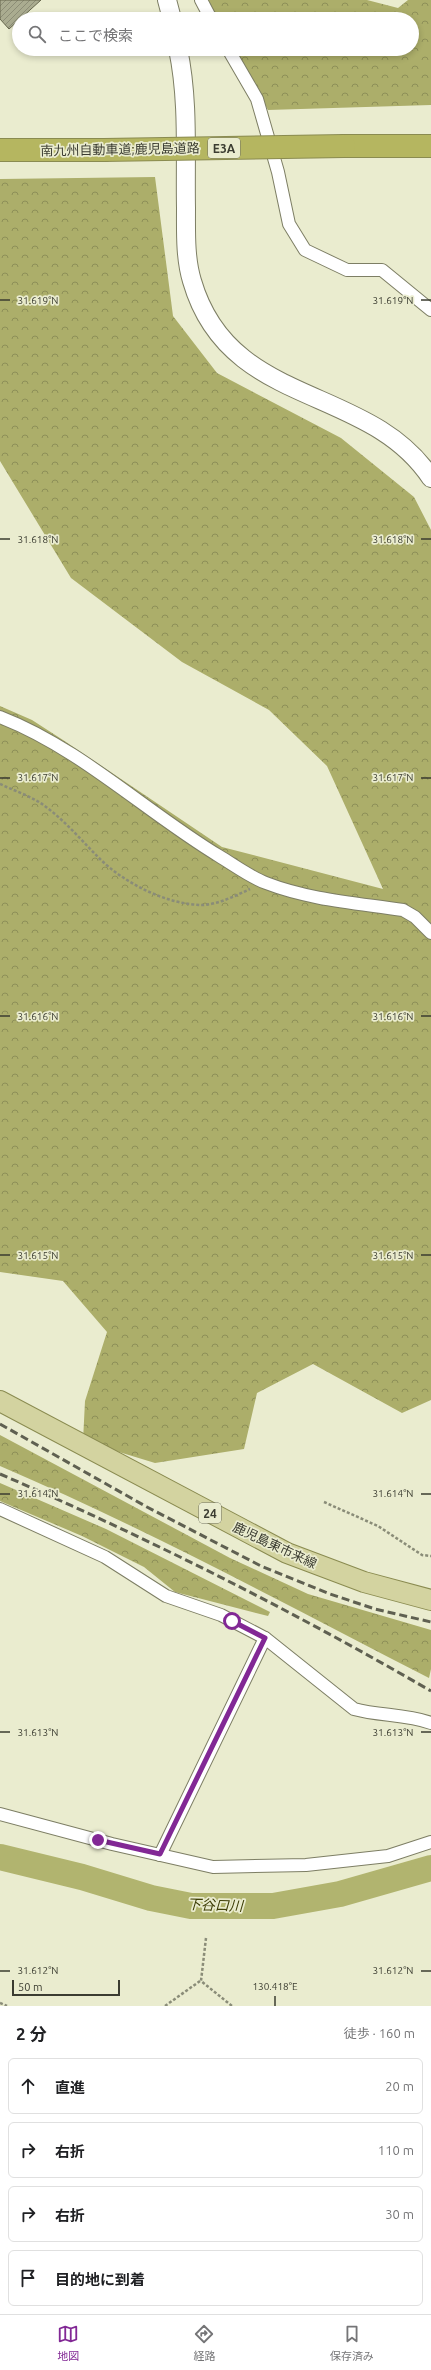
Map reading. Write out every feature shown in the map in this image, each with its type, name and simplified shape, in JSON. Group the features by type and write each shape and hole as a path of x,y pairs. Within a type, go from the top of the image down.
{"highway":[{"name":"南九州自動車道;鹿児島道路","path":"0,150 431,146"}],"main road":[{"name":"鹿児島東市来線","path":"0,1401 287,1553 364,1582 431,1600"}],"street":[{"path":"167,0 170,12"},
{"path":"201,0 207,12"},
{"path":"179,56 184,78 186,240 192,280 206,316 232,350 260,372 360,418 396,441 431,478"},
{"path":"232,56 257,99 278,172 289,224 305,250 347,270 382,270 431,310"},
{"path":"0,716 22,725 74,757 185,835 265,883 308,897 402,910 415,917 431,933"},
{"path":"0,1509 105,1557 166,1596 221,1615 265,1638 354,1709 371,1714 419,1719 431,1724"},
{"path":"160,1854 265,1638"},
{"path":"0,1814 112,1844 213,1867 306,1866 388,1856 431,1842"}],"path":[{"path":"0,784 39,802 86,843 100,859 142,888 183,903 204,905 223,901 265,883"},
{"path":"324,1502 378,1526 422,1555 431,1556"},
{"path":"165,2006 201,1981 206,1938"},
{"path":"201,1981 232,2006"},
{"path":"0,2003 7,2006"}],"green space":[{"path":"207,0 367,0 398,8 408,0 431,0 431,105 268,110 238,56 419,56 419,12 214,12"},
{"path":"155,177 173,316 217,373 341,438 414,497 431,530 431,1400 402,1413 313,1364 257,1393 244,1449 155,1463 83,1441 85,1401 107,1332 63,1281 0,1272 0,706 32,720 222,847 383,889 327,766 269,710 182,662 71,578 0,461 0,179"},
{"path":"0,1435 230,1558 308,1594 431,1630 431,1669 429,1678 270,1595 109,1515 0,1466"},
{"path":"0,1483 106,1529 270,1612 268,1616 175,1592 144,1567 82,1536 0,1501"}],"building":[{"path":"0,0 41,0 28,12 12,12 12,26 9,29 0,19"}],"waterway":[{"name":"下谷口川","path":"0,1857 82,1877 151,1898 191,1906 273,1906 340,1894 431,1868"}],"railway":[{"path":"0,1424 147,1507 261,1566 330,1594 375,1609 431,1622"},
{"path":"0,1474 55,1498 218,1576 325,1632 431,1691"}],"route":[{"path":"98,1840 160,1854 265,1638 232,1621"}]}
